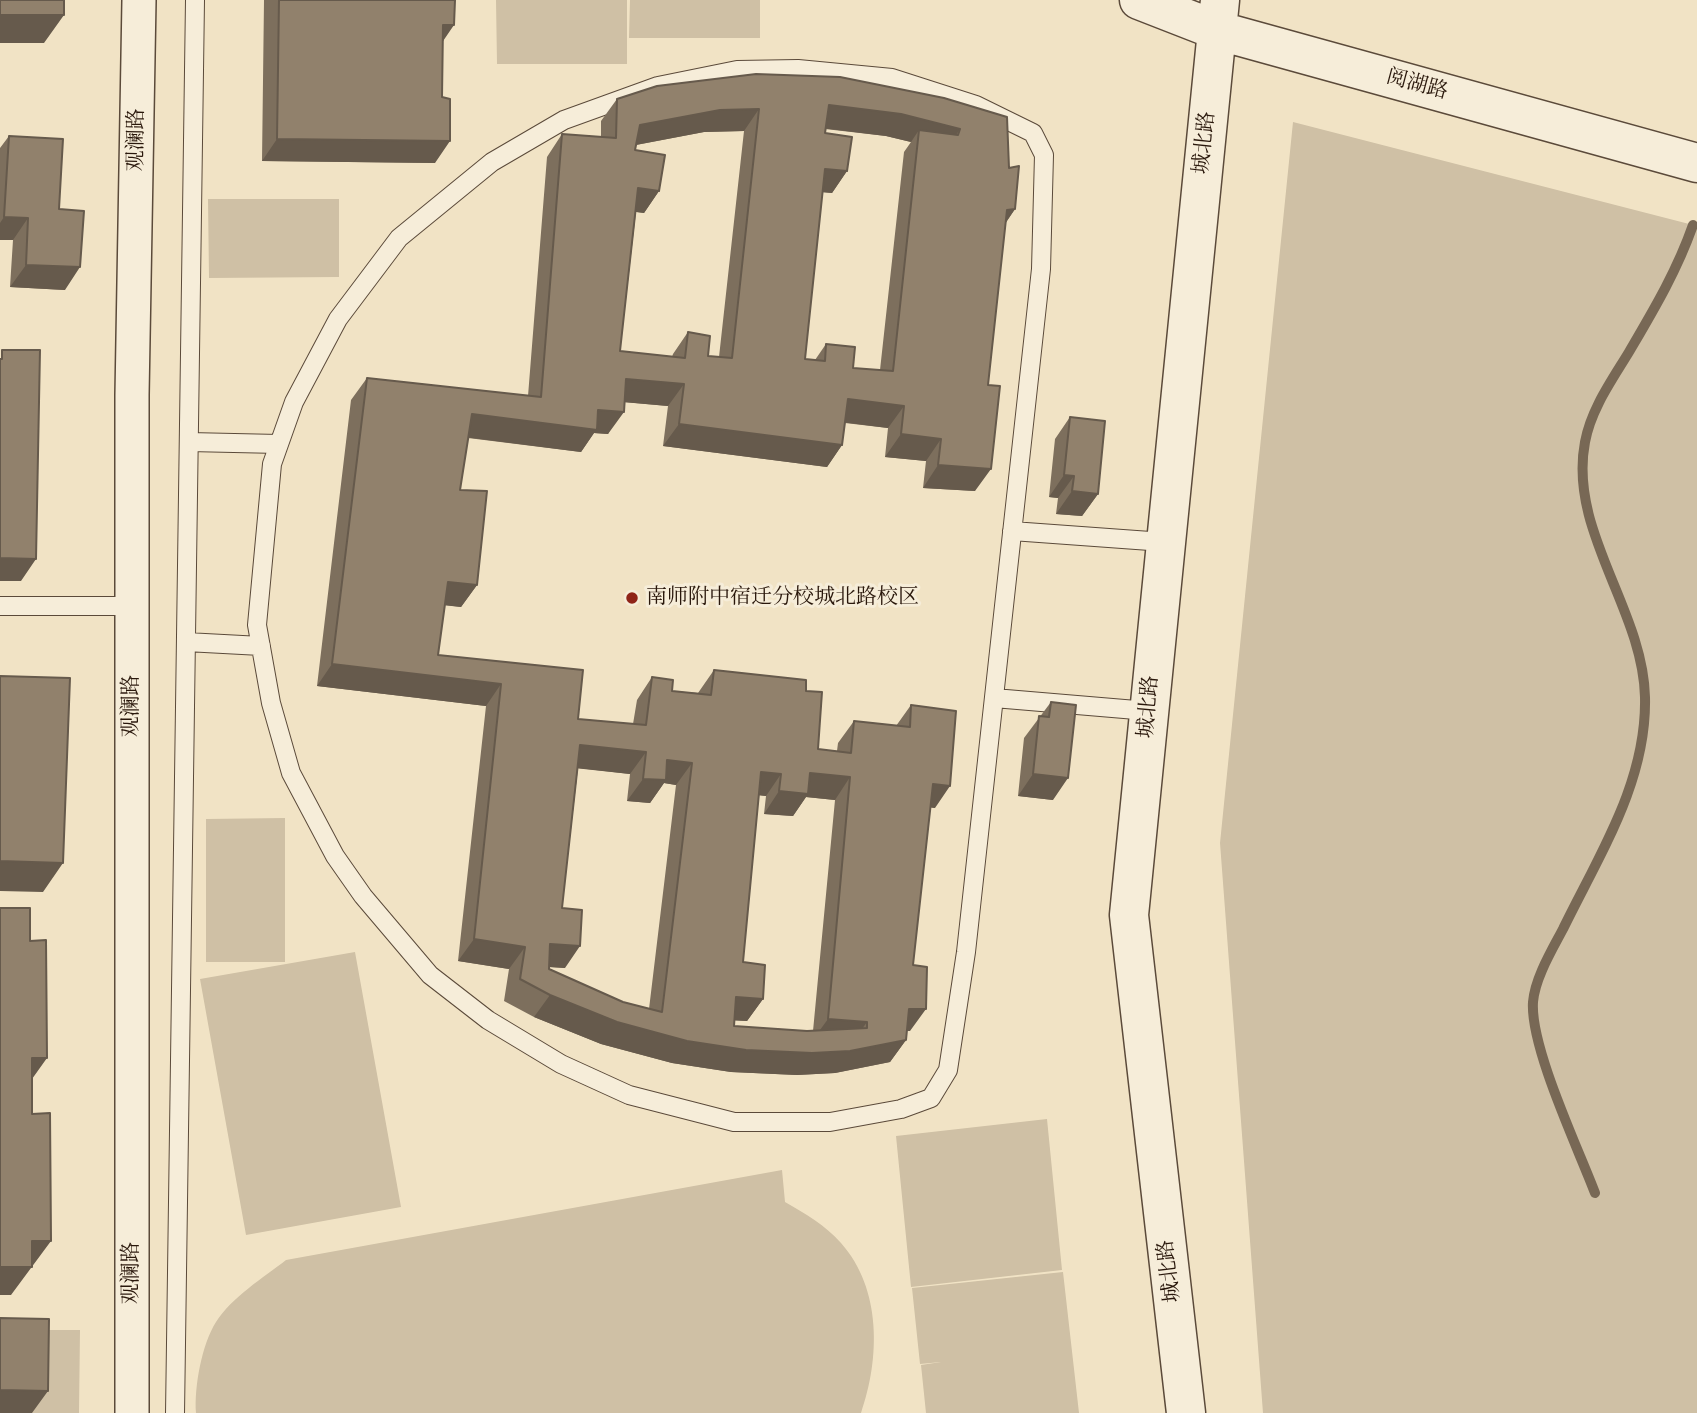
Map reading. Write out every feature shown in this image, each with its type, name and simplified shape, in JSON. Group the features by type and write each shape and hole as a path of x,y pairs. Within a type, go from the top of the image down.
{"street":[{"name":"观澜路","path":"132,1413 132,606 139,0"},
{"name":"阅湖路","path":"1139,0 1218,15 1697,163"},
{"name":"城北路","path":"1186,1413 1129,915 1218,15"}],"lane":[{"path":"175,1413 195,0"},
{"path":"798,69 892,78 976,105 1033,133 1044,155 1041,269 1012,531 965,952 948,1070 931,1098 901,1109 830,1122 734,1122 629,1095 561,1064 488,1020 430,975 363,896 335,856 291,773 271,703 257,625 272,464 294,402 338,319 399,238 492,162 564,120 658,86 737,70 798,69"},
{"path":"189,442 279,443"},
{"path":"1012,531 1164,542"},
{"path":"0,606 132,606"},
{"path":"186,642 261,646"},
{"path":"994,698 1148,711"}],"shaded area":[{"path":"496,0 627,0 627,64 497,64"},
{"path":"630,0 760,0 760,38 629,38"},
{"path":"1293,122 1697,226 1697,1413 1263,1413 1220,843"},
{"path":"208,199 339,199 339,277 209,278"},
{"path":"285,818 285,962 206,962 206,819"},
{"path":"355,952 401,1207 246,1235 200,979"},
{"path":"1047,1119 1062,1270 911,1287 896,1136"},
{"path":"782,1170 785,1202 815,1220 841,1243 864,1281 874,1325 874,1348 872,1370 861,1413 196,1413 200,1366 216,1322 239,1296 286,1260"},
{"path":"1063,1272 1079,1413 926,1413 921,1365 941,1362 920,1364 912,1288"},
{"path":"0,1330 80,1330 79,1413 0,1413"}],"building":[{"path":"0,0 64,0 64,15 0,15"},
{"path":"279,0 455,0 454,25 443,25 442,97 450,99 450,141 277,139"},
{"path":"756,74 840,77 944,98 1007,117 1009,168 1019,166 1015,209 1007,210 988,385 1000,386 991,469 938,465 941,439 901,434 904,406 848,399 842,445 679,424 684,384 626,379 624,412 598,410 597,430 472,414 460,490 487,491 477,585 448,582 438,655 583,670 578,719 646,725 652,677 673,680 672,691 711,695 714,670 806,680 806,691 822,692 818,749 851,753 854,721 910,727 911,705 956,711 950,786 933,784 913,965 927,967 926,1009 909,1009 906,1040 850,1051 812,1053 746,1050 687,1041 617,1022 550,995 520,979 525,947 474,939 501,684 332,664 367,378 541,397 562,134 616,138 617,99 657,86","holes":["829,105 901,114 960,129 958,135 919,130 893,371 853,368 855,347 826,344 825,361 805,359 825,169 847,171 852,137 825,133","759,109 732,358 708,356 710,336 688,332 685,358 620,351 638,188 659,191 665,155 635,150 640,125 720,110","580,745 646,752 643,779 666,780 667,760 692,763 662,1012 623,1002 549,969 550,944 580,946 582,910 562,908","761,772 781,774 779,791 808,794 810,773 850,777 828,1019 867,1022 867,1028 807,1031 734,1026 736,997 763,999 765,965 743,962"]},
{"path":"9,136 63,139 59,209 84,211 80,267 26,265 28,218 4,217"},
{"path":"2,350 40,350 36,559 0,558"},
{"path":"1070,417 1105,421 1098,494 1072,491 1074,476 1064,475"},
{"path":"0,676 70,678 63,863 0,861"},
{"path":"1051,702 1076,705 1068,778 1033,774 1039,716 1049,717"},
{"path":"0,908 30,908 30,941 46,940 47,1058 32,1058 32,1114 50,1113 51,1241 32,1241 32,1267 0,1267"},
{"path":"0,1318 49,1319 48,1391 0,1390"}],"waterway":[{"path":"1595,1193 1547,1070 1534,1021 1533,1002 1545,964 1618,817 1638,759 1644,728 1645,697 1641,664 1587,507 1583,475 1585,442 1597,406 1664,290 1693,225"}],"place":[{"name":"南师附中宿迁分校城北路校区","path":"632,598"}]}
